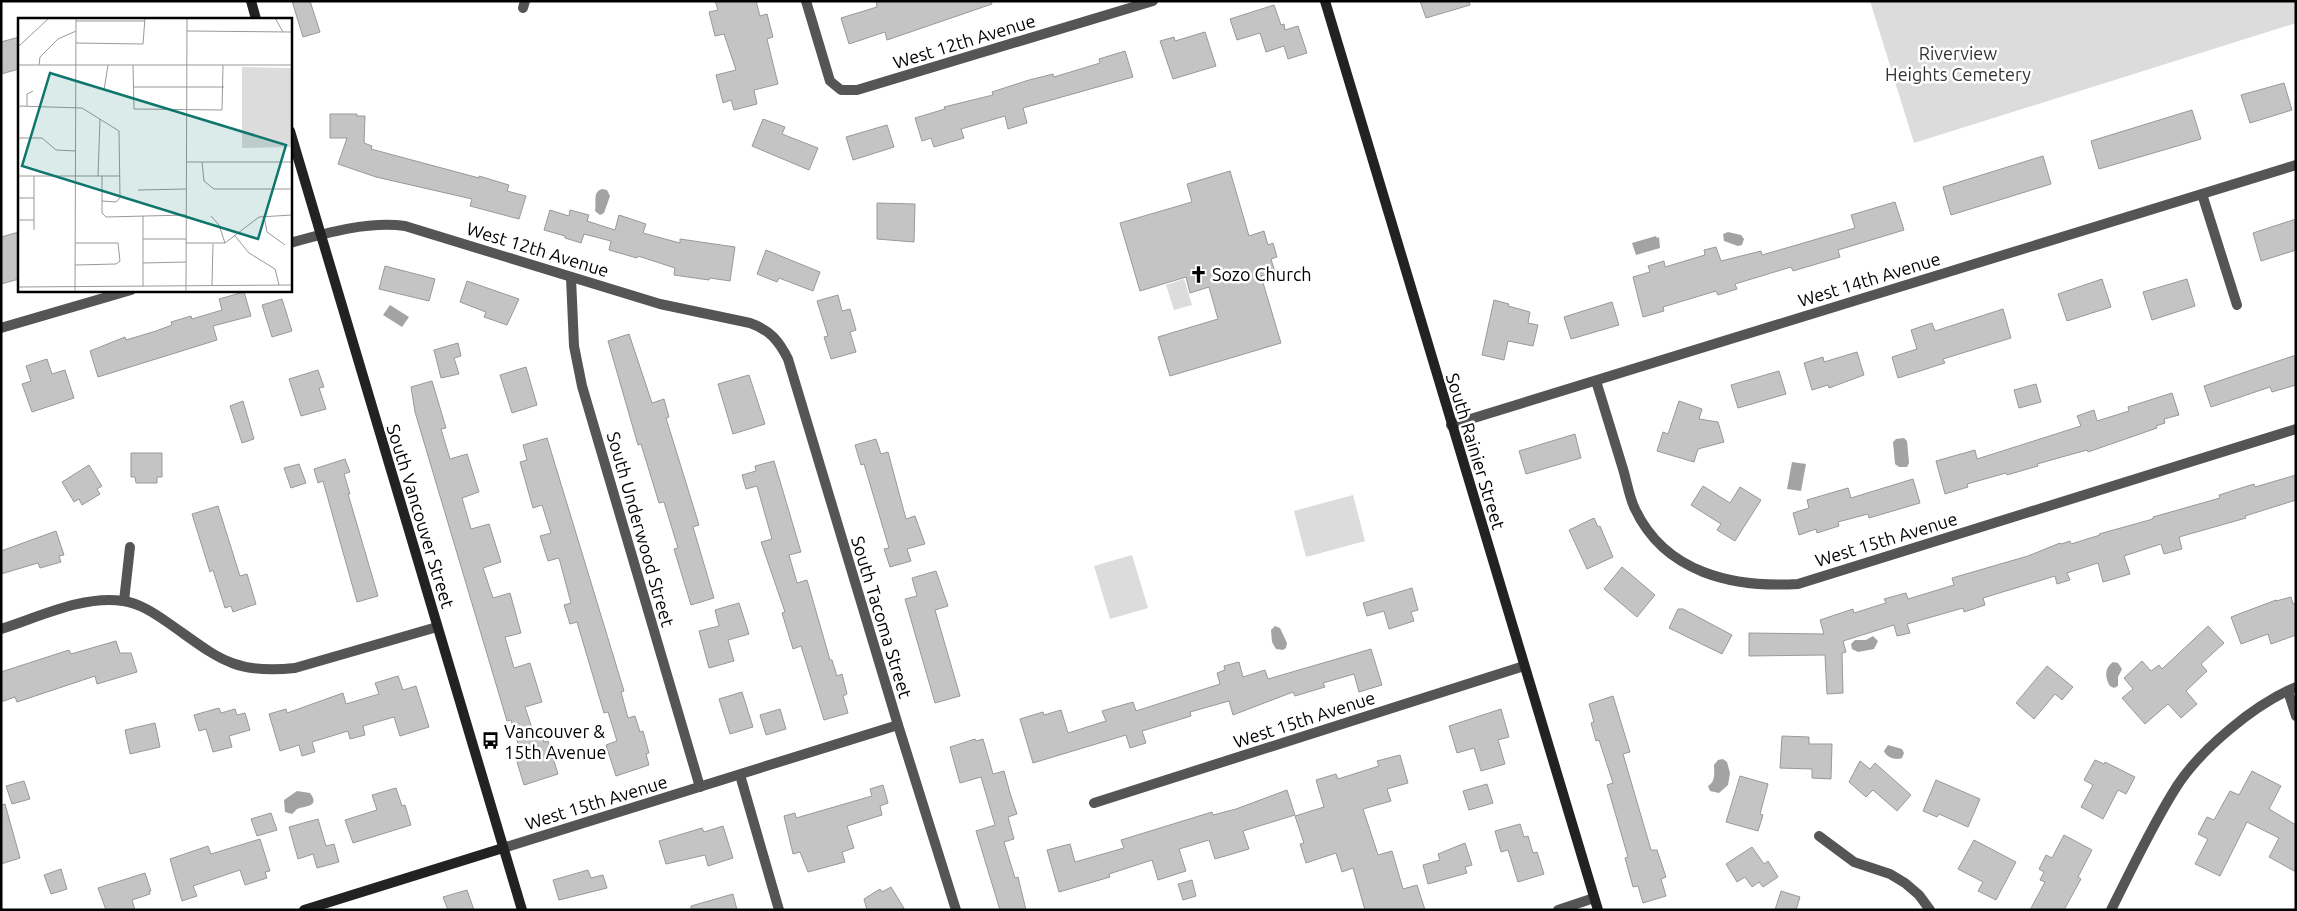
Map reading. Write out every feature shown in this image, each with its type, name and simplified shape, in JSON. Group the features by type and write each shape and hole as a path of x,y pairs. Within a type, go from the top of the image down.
{"street":[{"path":"251,1 256,18"},
{"name":"West 12th Avenue","path":"806,1 830,81 841,90 857,90 1153,1"},
{"name":"South Rainier Street","path":"1324,1 1598,910"},
{"name":"South Vancouver Street","path":"291,134 522,910"},
{"name":"West 14th Avenue","path":"1451,425 2296,165"},
{"path":"2202,194 2237,305"},
{"name":"West 12th Avenue","path":"291,243 321,234 373,226 405,226 660,304 750,323 763,328 773,335"},
{"name":"South Underwood Street","path":"571,278 574,346 582,386 700,787"},
{"path":"1,328 128,291"},
{"name":"South Tacoma Street","path":"773,335 788,359 898,725 956,910"},
{"name":"West 15th Avenue","path":"1596,381 1634,508 1647,530 1660,546 1675,558 1700,572 1741,582 1775,585 1798,584 2296,429"},
{"path":"124,601 130,547"},
{"path":"1,629 77,605 103,600 124,601 150,610 211,653 236,666 258,669 295,668 438,627"},
{"name":"West 15th Avenue","path":"1094,803 1524,666"},
{"path":"2111,910 2178,784 2200,758 2250,712 2292,689 2296,716"},
{"name":"West 15th Avenue","path":"304,910 898,725"},
{"path":"740,775 779,910"},
{"path":"1819,836 1854,862 1890,874 1905,883 1919,894 1930,910"},
{"path":"1558,910 1594,898"}],"green space":[{"name":"Riverview Heights Cemetery","path":"1870,1 2296,1 2296,23 1914,143"},
{"path":"1184,279 1192,305 1174,310 1166,285"},
{"path":"1353,495 1365,541 1306,557 1294,511"},
{"path":"1132,555 1148,608 1110,619 1094,566"}],"shaded area":[{"path":"599,190 607,190 610,196 604,213 600,215 595,211 596,198"},
{"path":"1728,232 1741,235 1744,239 1742,245 1738,246 1724,241 1723,234"},
{"path":"1656,236 1657,238 1659,237 1660,248 1636,255 1632,243"},
{"path":"390,305 409,317 402,327 383,315"},
{"path":"1904,438 1907,441 1909,463 1907,467 1899,467 1895,464 1893,442 1896,439"},
{"path":"1792,462 1806,464 1801,491 1787,489"},
{"path":"1275,626 1280,628 1287,643 1286,648 1283,650 1276,649 1272,642 1271,630"},
{"path":"1873,636 1878,641 1874,649 1858,652 1852,649 1851,644 1855,640 1866,640"},
{"path":"2113,662 2118,663 2122,669 2118,677 2118,686 2114,688 2108,683 2106,676 2108,667"},
{"path":"1888,745 1902,749 1904,753 1902,758 1894,759 1889,757 1884,751"},
{"path":"1723,759 1727,762 1730,773 1728,785 1719,793 1710,791 1708,786 1713,779 1714,765 1718,760"},
{"path":"297,791 310,793 314,801 313,803 297,809 292,814 285,812 284,800"}],"building":[{"path":"292,1 310,1 320,32 303,37"},
{"path":"715,1 756,1 760,16 767,14 773,37 767,39 778,84 754,90 757,104 734,110 731,100 723,103 716,75 736,70 724,34 715,36 709,12 718,10"},
{"path":"876,1 991,1 992,4 887,40 885,32 849,44 841,18 877,7"},
{"path":"1420,1 1469,1 1470,5 1426,18"},
{"path":"1274,5 1281,25 1284,24 1285,30 1298,26 1307,53 1288,59 1284,46 1266,52 1260,33 1237,40 1230,19"},
{"path":"1205,32 1216,66 1173,79 1160,41 1174,37 1175,41"},
{"path":"18,37 18,69 1,74 1,42"},
{"path":"1125,51 1133,77 1023,108 1027,123 1008,129 1005,116 961,129 964,138 934,147 931,138 922,141 915,118 945,109 944,107 993,95 992,92 1029,80 1053,74 1054,77 1100,63 1099,59"},
{"path":"2284,83 2292,110 2250,123 2241,95"},
{"path":"2192,110 2201,139 2099,169 2091,141"},
{"path":"330,114 357,114 357,116 365,116 364,143 372,146 371,149 509,185 507,191 526,196 519,219 470,206 472,199 376,177 338,164 347,138 330,138"},
{"path":"763,119 785,127 782,134 818,148 809,170 752,146"},
{"path":"887,125 894,147 853,160 846,137"},
{"path":"2043,156 2051,184 1951,215 1943,187"},
{"name":"Sozo Church","path":"1230,171 1249,236 1264,231 1268,245 1273,243 1277,257 1271,259 1275,272 1261,276 1281,343 1170,376 1158,337 1218,319 1209,287 1190,293 1186,277 1140,291 1120,223 1192,202 1187,184"},
{"path":"1895,202 1904,230 1838,250 1840,257 1793,271 1791,267 1735,284 1737,289 1718,295 1716,291 1663,307 1664,311 1643,317 1633,277 1650,272 1648,266 1664,261 1665,267 1705,255 1704,250 1716,247 1721,261 1761,251 1762,255 1855,228 1851,215"},
{"path":"877,203 915,204 914,242 877,239"},
{"path":"550,210 569,216 570,210 589,215 587,221 615,230 619,215 646,224 643,233 680,243 680,239 735,247 730,281 674,275 675,268 638,256 637,258 609,250 611,241 584,234 581,243 544,230"},
{"path":"2296,219 2296,250 2261,261 2253,233"},
{"path":"18,232 18,279 1,284 1,237"},
{"path":"766,250 820,272 813,291 779,278 777,282 757,274"},
{"path":"385,266 435,279 429,301 379,289"},
{"path":"2102,279 2111,307 2067,321 2058,294"},
{"path":"2187,279 2195,306 2152,320 2143,292"},
{"path":"467,281 519,299 507,325 484,317 486,312 460,302"},
{"path":"244,292 251,316 213,326 217,340 98,377 90,351 125,337 126,340 156,331 172,325 171,322 191,316 192,319 222,310 219,299"},
{"path":"838,295 842,311 850,309 856,330 850,332 856,352 831,359 824,337 828,336 817,301"},
{"path":"282,299 292,331 272,337 262,305"},
{"path":"1494,300 1530,312 1528,323 1538,325 1533,346 1508,341 1504,360 1482,355"},
{"path":"1612,302 1619,325 1571,339 1564,317"},
{"path":"2003,309 2011,338 1943,359 1945,363 1898,378 1892,357 1917,349 1911,330 1932,323 1935,331"},
{"path":"629,334 652,403 664,399 669,417 666,418 699,525 693,527 714,598 691,605 674,549 678,548 664,502 659,503 641,444 638,445 608,341"},
{"path":"458,343 461,356 454,358 459,374 441,378 434,350"},
{"path":"1857,352 1864,375 1829,388 1828,385 1812,390 1804,363 1823,357 1824,362"},
{"path":"2296,355 2296,385 2272,392 2270,387 2211,407 2204,386"},
{"path":"47,359 52,374 65,370 74,398 32,412 22,384 31,381 26,366"},
{"path":"526,367 537,405 512,413 500,375"},
{"path":"318,370 324,387 319,388 326,409 301,416 289,379"},
{"path":"1779,371 1786,394 1738,408 1731,385"},
{"path":"749,375 765,424 733,434 718,384"},
{"path":"432,381 446,428 441,429 450,459 467,454 479,492 462,498 471,529 489,524 501,562 483,568 493,598 510,593 521,633 505,637 514,668 530,663 542,702 525,707 533,731 540,729 544,742 548,741 558,774 524,785 517,762 523,760 511,720 507,721 415,412 411,387"},
{"path":"2036,384 2041,402 2019,408 2014,390"},
{"path":"2172,393 2179,415 2164,419 2165,423 2156,426 2157,428 2088,452 2087,450 2037,464 2038,466 2007,475 2006,473 1967,484 1968,487 1945,494 1936,461 1975,450 1977,459 2081,426 2077,416 2094,410 2097,421 2129,411 2128,407"},
{"path":"243,401 254,439 242,443 230,406"},
{"path":"1679,401 1702,409 1699,419 1718,422 1724,442 1698,449 1694,462 1657,451 1663,432 1668,434"},
{"path":"1575,434 1581,458 1526,474 1519,451"},
{"path":"547,438 624,691 621,692 628,718 635,716 640,732 643,731 649,753 646,754 649,765 616,776 606,745 617,741 608,712 604,713 577,622 570,624 564,605 571,603 559,558 548,561 540,536 551,533 542,505 533,508 520,462 527,460 523,445"},
{"path":"876,439 881,454 888,452 906,519 915,516 925,544 907,549 911,561 890,567 884,549 889,548 864,464 861,465 855,445"},
{"path":"131,453 162,453 162,477 157,477 157,483 136,483 135,477 131,477"},
{"path":"345,459 350,472 344,474 350,494 348,494 378,596 357,602 323,481 318,483 314,469"},
{"path":"774,461 801,552 789,555 797,583 807,580 830,660 832,660 837,676 842,674 847,694 843,696 848,713 824,720 801,646 793,649 782,613 785,612 761,542 772,539 757,486 746,489 742,475 756,471 755,466"},
{"path":"299,464 306,483 291,488 284,468"},
{"path":"89,465 102,486 97,489 100,494 82,505 79,499 74,502 62,482"},
{"path":"2296,475 2296,500 2245,516 2246,518 2179,537 2182,549 2164,554 2161,544 2124,556 2130,574 2103,582 2098,563 2067,573 2070,580 2057,584 2055,576 1983,598 1985,605 1964,612 1963,608 1907,624 1910,633 1897,636 1894,625 1843,641 1846,652 1842,653 1843,693 1827,694 1825,655 1749,656 1749,633 1824,634 1820,620 1853,609 1854,613 1886,603 1884,599 1906,593 1908,599 1954,585 1952,578 2028,556 2060,543 2070,541 2071,544 2153,519 2153,517 2220,498 2219,495 2254,484 2255,487"},
{"path":"1913,479 1920,503 1869,518 1868,514 1838,522 1839,526 1817,533 1816,529 1799,535 1793,513 1809,508 1807,500 1848,488 1851,498"},
{"path":"1703,486 1730,503 1740,487 1761,500 1735,541 1717,530 1721,524 1691,505"},
{"path":"218,506 240,576 247,574 256,604 233,612 231,606 225,608 213,570 210,572 192,514"},
{"path":"1594,518 1598,527 1600,526 1613,557 1587,569 1569,530"},
{"path":"56,531 64,555 59,556 61,562 40,568 38,563 1,574 1,551"},
{"path":"1622,567 1655,595 1637,617 1604,589"},
{"path":"936,571 948,606 935,610 960,696 935,703 905,599 917,596 912,578"},
{"path":"1412,588 1418,610 1411,612 1414,621 1389,629 1384,611 1367,616 1363,603"},
{"path":"2291,597 2293,604 2296,603 2296,635 2271,644 2268,634 2241,644 2231,617 2276,600"},
{"path":"739,603 749,634 728,640 734,661 709,668 699,631 719,626 715,610"},
{"path":"1678,609 1683,609 1732,635 1722,654 1669,628"},
{"path":"2208,626 2224,643 2201,664 2207,671 2186,691 2197,704 2181,718 2168,704 2145,724 2122,698 2133,689 2124,678 2142,661 2151,671 2159,665 2162,669"},
{"path":"116,641 120,653 131,653 137,672 97,684 95,676 17,702 15,697 1,702 1,672 69,650 71,654"},
{"path":"1371,649 1382,685 1359,692 1354,674 1323,683 1325,687 1295,696 1293,692 1233,715 1229,701 1190,712 1191,716 1142,731 1146,743 1130,748 1126,735 1033,763 1020,719 1043,712 1044,715 1061,710 1068,733 1106,721 1102,711 1133,702 1136,711 1220,684 1217,673 1225,670 1224,666 1239,662 1243,677 1265,670 1268,679"},
{"path":"2047,666 2073,687 2062,700 2055,694 2034,719 2016,703"},
{"path":"398,676 403,690 416,686 429,727 400,736 394,717 363,726 365,735 350,739 348,731 312,742 315,752 302,756 299,745 280,751 269,714 286,709 287,713 343,693 346,704 379,694 375,683"},
{"path":"742,692 753,727 730,734 719,699"},
{"path":"1613,696 1630,752 1623,754 1651,850 1657,850 1666,877 1661,879 1666,896 1643,903 1638,886 1633,887 1625,858 1628,857 1607,785 1613,783 1599,740 1596,741 1591,723 1594,722 1589,704"},
{"path":"219,708 221,713 235,709 237,715 245,713 250,730 229,736 232,747 213,752 206,729 199,731 194,715"},
{"path":"780,709 786,729 766,735 760,715"},
{"path":"1501,709 1509,737 1498,740 1505,764 1481,771 1474,748 1457,753 1449,726"},
{"path":"155,723 160,747 130,754 125,730"},
{"path":"1782,736 1809,737 1809,744 1832,744 1831,779 1812,778 1812,769 1780,768"},
{"path":"975,739 976,741 983,739 993,774 1004,771 1017,814 1008,817 1014,839 1004,842 1015,878 1018,877 1026,910 1000,910 976,831 995,825 981,777 960,783 950,747"},
{"path":"1400,755 1408,783 1387,789 1391,801 1363,809 1378,855 1392,851 1403,889 1417,885 1425,910 1365,910 1353,868 1342,872 1336,853 1306,863 1300,844 1304,843 1295,816 1324,807 1316,780 1336,774 1338,779 1379,766 1377,761"},
{"path":"2095,760 2104,764 2105,762 2135,777 2126,794 2118,790 2103,819 2081,807 2093,785 2084,780"},
{"path":"1860,761 1870,769 1875,763 1911,795 1897,811 1873,790 1866,797 1849,782"},
{"path":"2252,771 2281,786 2269,809 2296,825 2296,872 2269,857 2279,838 2247,822 2220,876 2195,864 2208,839 2198,834 2207,817 2214,820 2230,791 2239,795"},
{"path":"1740,776 1768,784 1760,814 1763,815 1758,831 1726,822"},
{"path":"1936,780 1980,799 1968,827 1939,814 1937,817 1923,811"},
{"path":"24,781 30,799 12,804 6,786"},
{"path":"1487,784 1493,803 1469,810 1463,791"},
{"path":"883,785 888,803 880,806 882,815 847,826 854,848 842,852 845,862 808,872 800,852 793,854 784,816 795,813 796,818 872,796 870,789"},
{"path":"396,788 402,806 405,805 411,825 353,843 345,820 377,810 372,795"},
{"path":"1287,790 1295,815 1243,831 1249,849 1215,859 1209,840 1179,849 1186,871 1158,880 1152,860 1109,874 1110,877 1059,892 1047,850 1070,844 1075,862 1124,848 1121,840 1212,812 1213,815 1236,809"},
{"path":"5,804 20,858 1,864 1,805"},
{"path":"271,813 277,830 257,836 251,819"},
{"path":"318,819 326,846 334,844 339,862 317,868 313,854 298,859 289,827"},
{"path":"1520,824 1524,837 1528,836 1533,853 1537,852 1544,874 1518,882 1508,850 1501,852 1495,831"},
{"path":"723,826 733,858 708,866 705,855 666,864 659,841 702,828 704,832"},
{"path":"2064,835 2092,850 2078,877 2081,879 2064,910 2030,910 2045,882 2040,880 2044,872 2039,869 2046,855 2052,858"},
{"path":"260,839 270,871 265,872 267,878 245,885 240,870 193,886 197,896 182,901 170,859 208,846 211,854"},
{"path":"1974,840 2016,862 1996,900 1978,891 1983,882 1958,869"},
{"path":"1465,843 1472,865 1465,867 1467,873 1428,884 1423,865 1440,860 1438,854"},
{"path":"1752,847 1764,864 1768,861 1778,877 1763,887 1759,882 1752,887 1745,877 1737,882 1726,864"},
{"path":"61,869 67,889 51,894 44,875"},
{"path":"588,870 591,878 603,875 607,888 559,900 553,880"},
{"path":"145,873 151,891 149,891 150,894 132,900 135,910 106,910 98,888"},
{"path":"1192,880 1196,896 1183,900 1178,884"},
{"path":"891,887 905,910 867,910 864,899 880,889 882,892"},
{"path":"467,890 474,910 448,910 443,897"},
{"path":"1781,891 1800,897 1796,910 1775,910"},
{"path":"733,894 737,910 691,910 691,906"}],"place":[{"name":"Sozo Church","path":"1198,274"},
{"name":"Vancouver & 15th Avenue","path":"490,741"}]}
